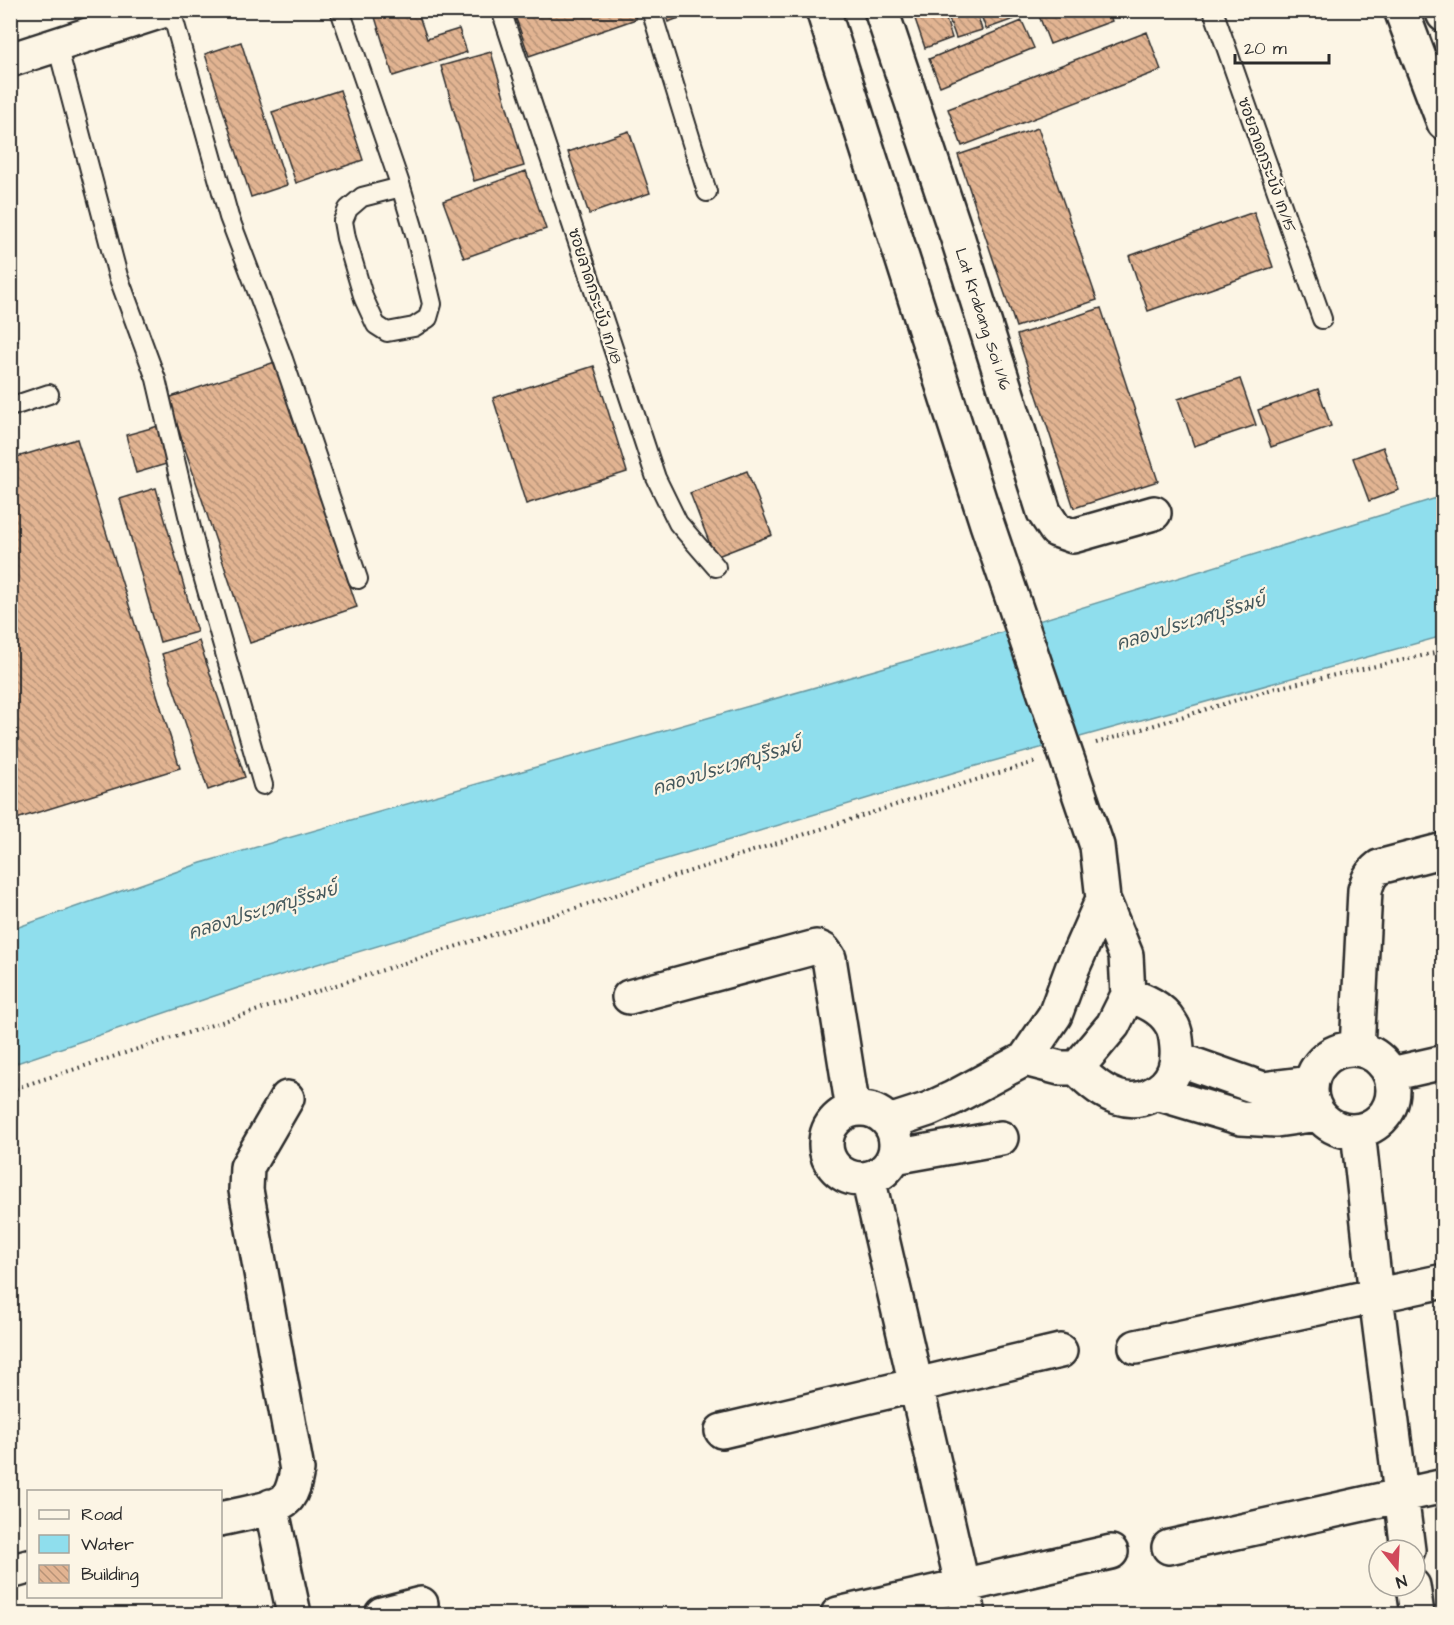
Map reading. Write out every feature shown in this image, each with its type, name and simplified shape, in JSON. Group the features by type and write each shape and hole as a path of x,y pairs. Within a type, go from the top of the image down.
{"street":[{"path":"10,60 165,10"},
{"path":"823,10 987,524 1097,846 1103,898 1126,956 1128,995 1113,1025 1077,1068"},
{"name":"Lat Krabang Soi 1/16","path":"881,10 958,239 1044,512 1056,530 1073,536 1154,513"},
{"path":"1401,10 1443,123"},
{"path":"1442,10 1443,15"},
{"path":"1357,1049 1365,891 1368,880 1379,867 1443,849"},
{"path":"889,1122 945,1102 1025,1059 1055,1015 1103,898"},
{"path":"629,997 816,946 823,950 829,958 853,1110"},
{"path":"1025,1059 1060,1068 1077,1068 1091,1083 1120,1098 1142,1099 1157,1093 1168,1082 1178,1059 1176,1034 1170,1021 1160,1011 1148,1002 1128,995"},
{"path":"1357,1049 1368,1051 1385,1064 1391,1074 1394,1092 1389,1111 1381,1120 1370,1128 1347,1131 1335,1128 1315,1098 1315,1071 1333,1054 1357,1049"},
{"path":"1178,1059 1263,1089 1315,1098"},
{"path":"1391,1074 1443,1062"},
{"path":"1157,1093 1241,1118 1276,1120 1315,1098"},
{"path":"222,1518 271,1506 287,1499 294,1485 297,1470 246,1190 248,1167 287,1098"},
{"path":"853,1110 873,1111 889,1122 896,1139 894,1157 888,1167 868,1178 859,1179 841,1173 829,1158 826,1148 830,1128 844,1113 853,1110"},
{"path":"1358,1131 1406,1538"},
{"path":"894,1157 1001,1138"},
{"path":"868,1178 965,1600"},
{"path":"1136,1347 1443,1281"},
{"path":"722,1431 1060,1351"},
{"path":"1169,1547 1443,1486"},
{"path":"271,1506 294,1614"},
{"path":"838,1614 965,1600 1112,1552"},
{"path":"10,1572 27,1567"},
{"path":"1415,1598 1417,1614"},
{"path":"382,1614 421,1604"}],"lane":[{"path":"171,10 229,217 283,359 358,579"},
{"path":"340,10 401,187 432,304 428,318 414,327 387,332 376,325 363,299 346,238 344,221 348,209 362,197 401,187"},
{"name":"ซอยลาดกระบัง 1ก/18","path":"501,10 656,478 678,524 716,567"},
{"path":"651,10 707,192"},
{"name":"ซอยลาดกระบัง 1ก/15","path":"1213,10 1322,319"},
{"path":"57,45 118,276 156,379 199,562 263,785"},
{"path":"10,407 49,394"}],"path":[{"path":"1095,743 1276,688 1443,651"},
{"path":"10,1090 1038,761"}],"water":[{"name":"คลองประเวศบุรีรมย์","path":"1443,496 1443,636 972,767 238,988 11,1065 10,930 201,863 938,652"}],"building":[{"path":"396,10 417,10 427,39 459,29 467,52 393,76 375,17"},
{"path":"513,10 633,10 636,19 529,56"},
{"path":"664,10 701,10 668,22"},
{"path":"912,10 943,10 952,38 925,48"},
{"path":"956,10 976,10 982,30 956,38 947,13"},
{"path":"979,10 1023,10 1025,15 986,29"},
{"path":"1044,10 1108,10 1112,21 1050,44 1038,13"},
{"path":"1022,21 1034,48 940,86 929,59"},
{"path":"1147,32 1161,70 962,146 948,109"},
{"path":"241,42 287,185 251,197 205,54"},
{"path":"491,52 524,166 474,181 441,66"},
{"path":"340,90 363,160 296,183 272,112"},
{"path":"1038,128 1097,300 1016,327 958,155"},
{"path":"629,131 650,193 589,214 568,152"},
{"path":"526,171 546,229 464,258 443,201"},
{"path":"1254,212 1273,267 1148,311 1129,256"},
{"path":"1101,308 1158,481 1074,508 1017,335"},
{"path":"10,317 18,341 10,344"},
{"path":"275,362 357,607 250,643 168,398"},
{"path":"594,366 627,472 526,504 493,398"},
{"path":"1240,379 1256,425 1194,446 1178,399"},
{"path":"1318,389 1331,426 1271,447 1258,410"},
{"path":"162,425 173,462 136,473 126,435"},
{"path":"77,439 180,768 10,821 10,459"},
{"path":"1383,447 1399,490 1369,501 1353,458"},
{"path":"747,471 772,535 715,557 690,493"},
{"path":"156,488 197,632 160,642 120,499"},
{"path":"199,641 245,777 208,790 162,654"}]}
